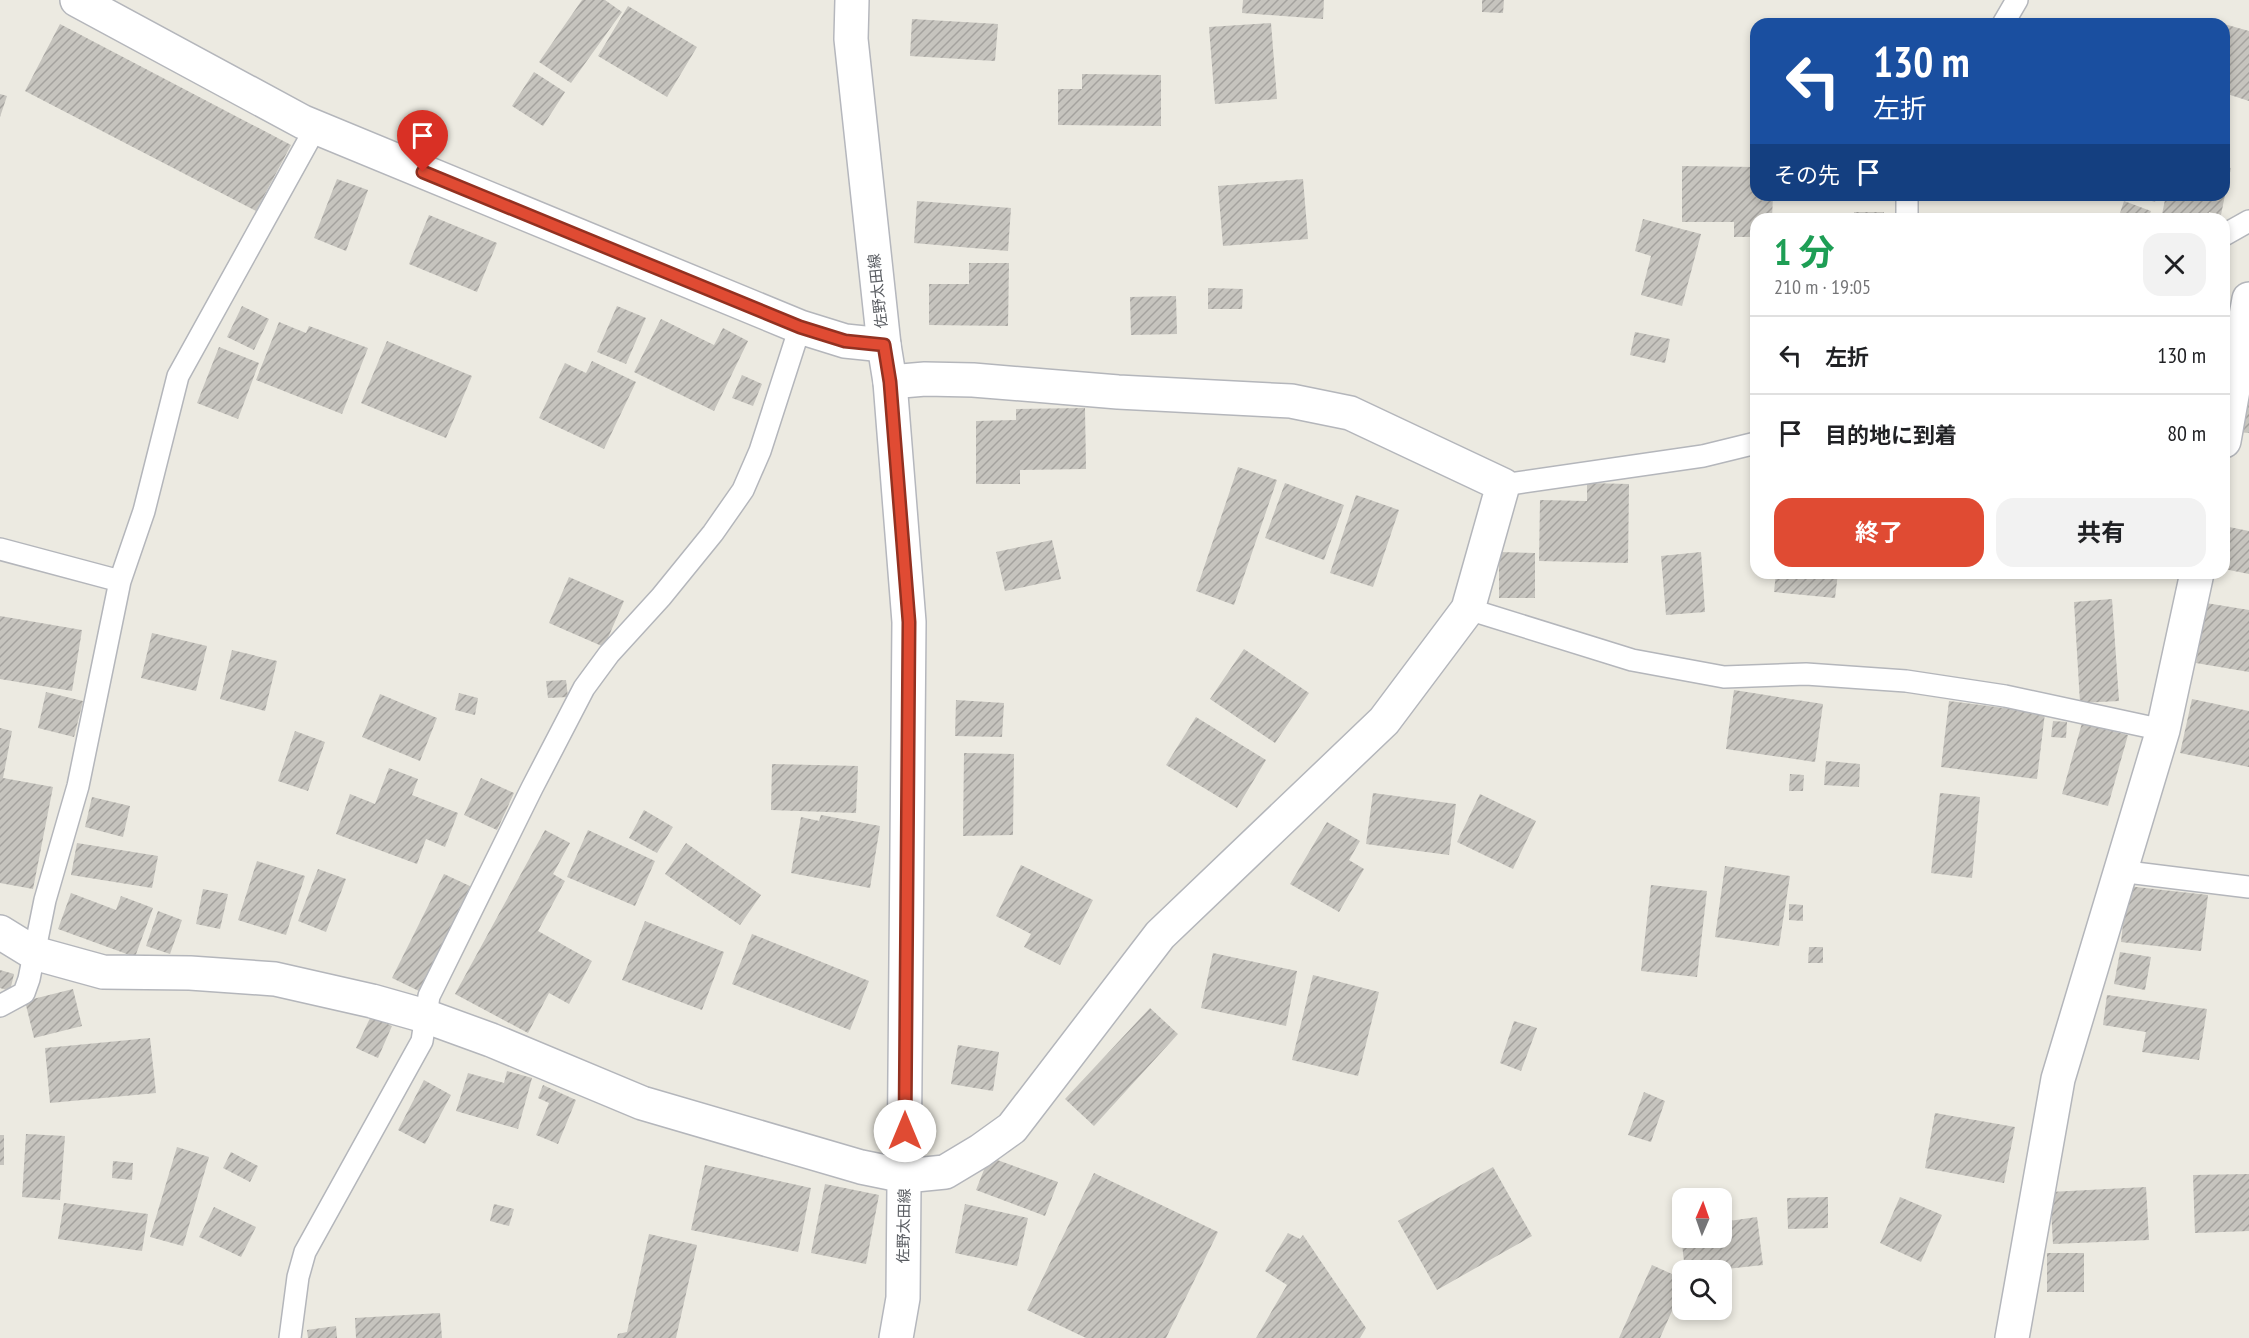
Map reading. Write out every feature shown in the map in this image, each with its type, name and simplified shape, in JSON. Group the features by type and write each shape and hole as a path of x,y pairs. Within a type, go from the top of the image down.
{"street":[{"path":"77,0 316,128 800,327 845,341 884,345"},
{"name":"佐野太田線","path":"852,0 851,39 890,382 909,622 903,1298 896,1338"},
{"path":"2230,407 2249,299"},
{"path":"0,932 34,953 103,972 190,973 275,979 372,1001 425,1016 491,1040 642,1103 861,1167 905,1176 945,1172 980,1151 1012,1128 1160,935 1384,721 1468,609 1503,485 1350,413 1292,401 1118,392 973,380 924,379 890,382"},
{"path":"2012,1338 2058,1079 2163,730 2196,579"}],"lane":[{"path":"2006,18 2017,0"},
{"path":"0,1006 24,993 45,900 78,786 120,581 144,511 178,376 316,128"},
{"path":"2230,232 2249,221"},
{"path":"290,1338 291,1315 305,1252 422,1041 429,996 532,788 584,688 609,654 661,597 713,533 743,490 760,451 800,327"},
{"path":"1503,485 1703,456 1750,444"},
{"path":"0,549 120,581"},
{"path":"1468,609 1632,660 1724,677 1806,674 1906,681 2005,696 2163,730"},
{"path":"2119,871 2249,887"}],"building":[{"path":"582,0 605,0 622,12 571,83 539,62"},
{"path":"1243,0 1324,0 1323,19 1242,13"},
{"path":"1482,0 1504,0 1503,13 1482,12"},
{"path":"628,6 697,47 667,97 598,56"},
{"path":"912,19 998,24 995,61 910,56"},
{"path":"1271,23 1277,99 1215,104 1209,27"},
{"path":"60,24 291,145 256,211 25,91"},
{"path":"2230,26 2249,31 2249,101 2230,95"},
{"path":"534,72 565,92 543,126 512,106"},
{"path":"1082,74 1161,75 1161,126 1058,125 1058,89 1082,89"},
{"path":"0,94 7,96 0,117"},
{"path":"1682,166 1750,167 1750,201 1773,201 1772,213 1750,213 1750,237 1734,237 1734,222 1682,222"},
{"path":"337,179 368,190 346,251 314,238"},
{"path":"1303,179 1308,239 1223,246 1218,186"},
{"path":"917,201 1011,208 1008,251 914,243"},
{"path":"2124,201 2151,211 2150,213 2120,213"},
{"path":"2165,201 2224,201 2221,213 2162,213"},
{"path":"1854,212 1884,212 1884,213"},
{"path":"429,215 497,243 477,292 409,264"},
{"path":"1643,219 1701,234 1682,306 1641,295 1651,256 1635,251"},
{"path":"969,263 1009,263 1008,326 929,325 929,284 969,284"},
{"path":"1208,288 1243,289 1242,309 1208,309"},
{"path":"1176,296 1177,334 1131,335 1130,297"},
{"path":"242,306 269,319 254,350 227,337"},
{"path":"617,306 646,318 626,364 597,352"},
{"path":"661,319 714,345 723,328 748,341 714,411 634,372"},
{"path":"279,322 306,333 309,326 368,348 342,414 256,380"},
{"path":"1635,332 1670,339 1665,363 1630,355"},
{"path":"387,341 472,376 446,438 361,403"},
{"path":"219,347 259,363 238,419 197,403"},
{"path":"592,361 636,382 604,449 539,418 565,363 586,373"},
{"path":"742,375 762,384 753,406 732,398"},
{"path":"2249,382 2249,433 2236,432"},
{"path":"1085,408 1086,469 1020,470 1020,484 976,484 976,421 1016,420 1016,409"},
{"path":"1238,467 1277,480 1234,605 1196,591"},
{"path":"1285,483 1344,505 1324,560 1265,538"},
{"path":"1587,483 1629,484 1628,563 1539,561 1540,500 1587,501"},
{"path":"1356,495 1399,510 1373,587 1330,573"},
{"path":"2230,527 2249,531 2249,574 2230,570"},
{"path":"1052,540 1061,579 1005,591 996,552"},
{"path":"1499,552 1535,553 1535,598 1499,598"},
{"path":"1701,552 1705,612 1666,615 1661,556"},
{"path":"569,577 624,601 604,647 549,623"},
{"path":"1775,579 1837,579 1835,598 1774,592"},
{"path":"2112,599 2119,701 2080,703 2074,602"},
{"path":"2206,603 2249,610 2249,672 2196,663"},
{"path":"0,616 82,630 72,691 0,679"},
{"path":"152,633 207,646 196,691 141,678"},
{"path":"1244,649 1309,693 1275,743 1210,699"},
{"path":"232,650 277,661 265,711 220,699"},
{"path":"566,680 568,697 548,698 546,681"},
{"path":"1734,690 1823,704 1815,762 1726,749"},
{"path":"46,692 83,701 74,737 38,728"},
{"path":"459,693 478,698 475,715 455,710"},
{"path":"380,694 437,718 420,761 362,737"},
{"path":"2192,699 2249,711 2249,767 2180,753"},
{"path":"956,700 1004,703 1002,737 955,736"},
{"path":"1949,701 2045,713 2037,779 1941,767"},
{"path":"1196,717 1266,760 1237,808 1166,765"},
{"path":"2053,721 2067,722 2066,738 2051,737"},
{"path":"2082,723 2128,735 2108,806 2062,794"},
{"path":"0,728 12,731 3,778 53,787 33,889 0,883"},
{"path":"295,731 325,742 308,791 278,781"},
{"path":"964,753 1014,754 1013,835 963,836"},
{"path":"1826,761 1860,764 1859,787 1824,785"},
{"path":"772,764 858,766 856,813 771,810"},
{"path":"389,768 418,779 412,795 458,813 445,847 426,839 417,864 336,834 350,794 375,804"},
{"path":"1790,774 1804,775 1803,791 1789,791"},
{"path":"481,778 514,793 497,830 464,815"},
{"path":"1373,793 1456,804 1449,855 1366,844"},
{"path":"1940,793 1980,797 1972,878 1931,873"},
{"path":"1480,794 1536,821 1513,869 1457,842"},
{"path":"92,797 130,806 123,837 85,827"},
{"path":"644,810 673,827 657,853 629,838"},
{"path":"821,815 880,826 870,888 791,873 801,817 819,821"},
{"path":"1327,822 1360,841 1349,860 1364,869 1339,912 1290,884"},
{"path":"545,830 570,843 553,874 565,881 538,931 592,961 569,1004 549,993 528,1033 455,994"},
{"path":"588,830 655,861 635,906 567,877"},
{"path":"77,843 158,856 152,888 71,875"},
{"path":"686,843 761,895 740,925 665,874"},
{"path":"257,861 305,876 286,935 238,920"},
{"path":"1021,865 1093,900 1060,965 1024,947 1031,934 996,916"},
{"path":"1725,866 1790,876 1779,946 1715,937"},
{"path":"318,869 346,879 326,932 298,921"},
{"path":"444,874 472,887 421,992 392,978"},
{"path":"1651,885 1707,891 1697,977 1641,971"},
{"path":"2127,886 2208,895 2201,951 2121,942"},
{"path":"203,889 228,894 220,929 196,924"},
{"path":"71,893 116,910 121,896 153,908 135,957 58,929"},
{"path":"1789,904 1803,905 1803,921 1789,920"},
{"path":"158,911 182,920 170,954 146,946"},
{"path":"645,921 724,952 702,1010 622,980"},
{"path":"752,934 869,981 850,1030 732,984"},
{"path":"1809,947 1823,947 1823,963 1808,963"},
{"path":"2120,952 2151,957 2145,990 2114,984"},
{"path":"1213,953 1297,971 1286,1026 1201,1008"},
{"path":"0,970 14,974 10,991 0,988"},
{"path":"1313,975 1379,992 1358,1076 1292,1060"},
{"path":"73,989 82,1026 34,1038 25,1001"},
{"path":"2107,995 2207,1009 2199,1060 2142,1052 2146,1032 2103,1025"},
{"path":"1150,1008 1178,1034 1094,1126 1065,1099"},
{"path":"371,1016 392,1026 378,1058 356,1048"},
{"path":"1514,1021 1537,1028 1521,1071 1500,1063"},
{"path":"150,1038 156,1093 50,1103 45,1048"},
{"path":"958,1045 999,1052 993,1091 951,1084"},
{"path":"507,1071 532,1078 518,1129 456,1111 468,1073 504,1083"},
{"path":"424,1080 451,1095 425,1144 398,1130"},
{"path":"543,1085 576,1100 558,1144 536,1135 549,1103 538,1098"},
{"path":"1644,1092 1665,1101 1651,1142 1628,1135"},
{"path":"1935,1113 2015,1127 2004,1183 1925,1168"},
{"path":"26,1134 65,1136 60,1200 22,1197"},
{"path":"0,1135 4,1135 4,1165 0,1165"},
{"path":"177,1147 209,1157 183,1246 150,1237"},
{"path":"231,1152 258,1166 250,1182 223,1168"},
{"path":"989,1157 1058,1182 1045,1216 976,1190"},
{"path":"113,1161 133,1163 132,1180 112,1178"},
{"path":"705,1165 811,1188 798,1252 691,1230"},
{"path":"1493,1167 1532,1236 1437,1290 1398,1221"},
{"path":"1094,1173 1218,1232 1166,1338 1086,1338 1027,1310"},
{"path":"2249,1174 2249,1231 2195,1233 2193,1175"},
{"path":"825,1184 879,1195 866,1264 811,1253"},
{"path":"2146,1187 2149,1240 2053,1244 2050,1192"},
{"path":"1828,1197 1828,1228 1788,1229 1787,1198"},
{"path":"1900,1197 1942,1215 1921,1262 1880,1243"},
{"path":"64,1203 148,1214 142,1251 58,1239"},
{"path":"494,1204 514,1209 509,1226 490,1221"},
{"path":"965,1204 1028,1218 1017,1266 955,1253"},
{"path":"214,1207 256,1227 241,1257 199,1237"},
{"path":"1757,1217 1763,1265 1732,1268 1732,1260 1684,1260 1682,1248 1732,1248 1732,1221"},
{"path":"1288,1233 1300,1239 1303,1235 1366,1328 1360,1338 1256,1338 1287,1285 1265,1271"},
{"path":"649,1234 697,1245 676,1338 617,1338 618,1334 627,1332"},
{"path":"2047,1253 2084,1253 2084,1292 2047,1292"},
{"path":"1652,1265 1672,1274 1672,1311 1660,1338 1619,1338"},
{"path":"440,1313 442,1338 356,1338 355,1318"},
{"path":"336,1326 337,1338 308,1338 307,1330"}],"route":[{"path":"423,172 800,327 845,341 866,345 884,345 890,382 909,622 905,1131"}]}
